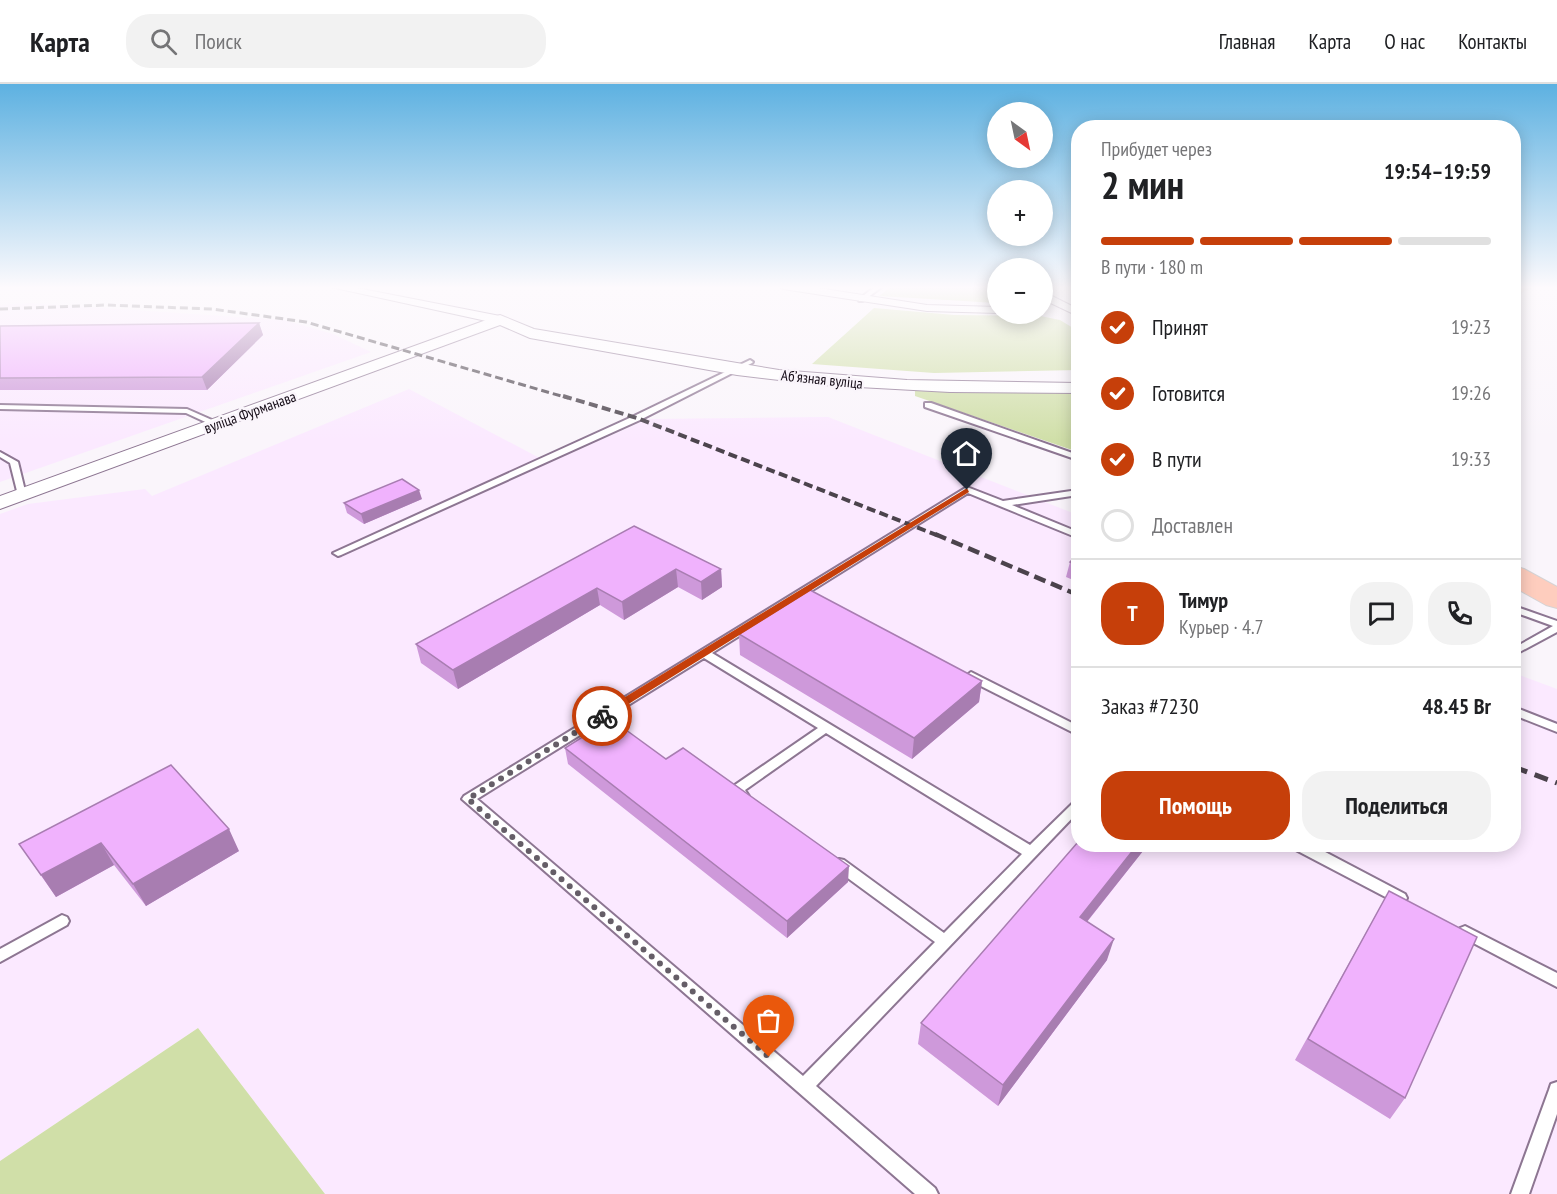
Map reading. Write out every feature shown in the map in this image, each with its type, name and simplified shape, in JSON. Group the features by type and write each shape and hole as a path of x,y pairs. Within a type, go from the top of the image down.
{"main road":[{"path":"1521,579 1557,599"}],"street":[{"name":"вуліца Фурманава","path":"0,503 453,338"},
{"path":"439,343 467,338"},
{"name":"Абʼязная вуліца","path":"567,338 744,366 902,386 960,389 1071,388"},
{"name":"Абʼязная вуліца","path":"594,338 744,366 908,378 996,381 1071,379"}],"lane":[{"path":"338,553 637,418 744,366"},
{"path":"928,405 1071,456"},
{"path":"0,406 187,411 217,424"},
{"path":"0,454 14,462 22,495"},
{"path":"929,1194 468,799 705,653 811,592 967,490 1071,532"},
{"path":"1001,504 1071,493"},
{"path":"1521,612 1557,626"},
{"path":"1521,648 1557,626"},
{"path":"705,653 1032,853"},
{"path":"963,671 1071,727"},
{"path":"1521,714 1557,728"},
{"path":"755,804 736,790 827,727"},
{"path":"804,1087 1071,812"},
{"path":"1312,852 1411,904"},
{"path":"831,859 946,942"},
{"path":"0,956 62,921"},
{"path":"1453,926 1557,980"},
{"path":"1520,1194 1557,1090"}],"shaded area":[{"path":"0,338 341,338 371,352 0,482"},
{"path":"409,389 549,463 648,419 828,417 1071,512 1071,852 1521,852 1521,676 1557,689 1557,1194 325,1194 198,1028 0,1161 0,514 28,504 145,489 152,496"}],"green space":[{"path":"841,338 1071,338 1071,370 934,373 812,364"},
{"path":"915,391 1071,393 1071,450 915,396"},
{"path":"198,1028 325,1194 0,1194 0,1161"}],"building":[{"path":"0,338 243,338 202,377 0,378"},
{"path":"402,479 419,490 361,514 344,503"},
{"path":"634,526 721,569 701,582 676,569 622,602 597,588 453,670 416,644"},
{"path":"810,590 982,681 914,738 739,634"},
{"path":"611,719 666,759 683,748 849,866 787,921 565,748"},
{"path":"171,765 229,829 133,884 101,843 41,875 19,844"},
{"path":"1071,850 1071,852 1132,852 1080,917 1114,939 1003,1085 921,1023"},
{"path":"1389,891 1477,937 1405,1098 1308,1039"}],"railway":[{"path":"360,338 568,398"},
{"path":"563,396 637,418 939,536"},
{"path":"935,534 1071,592"},
{"path":"1521,770 1557,783"}],"way so far":[{"path":"602,716 468,799 769,1057"}],"route":[{"path":"602,716 967,490"}]}
